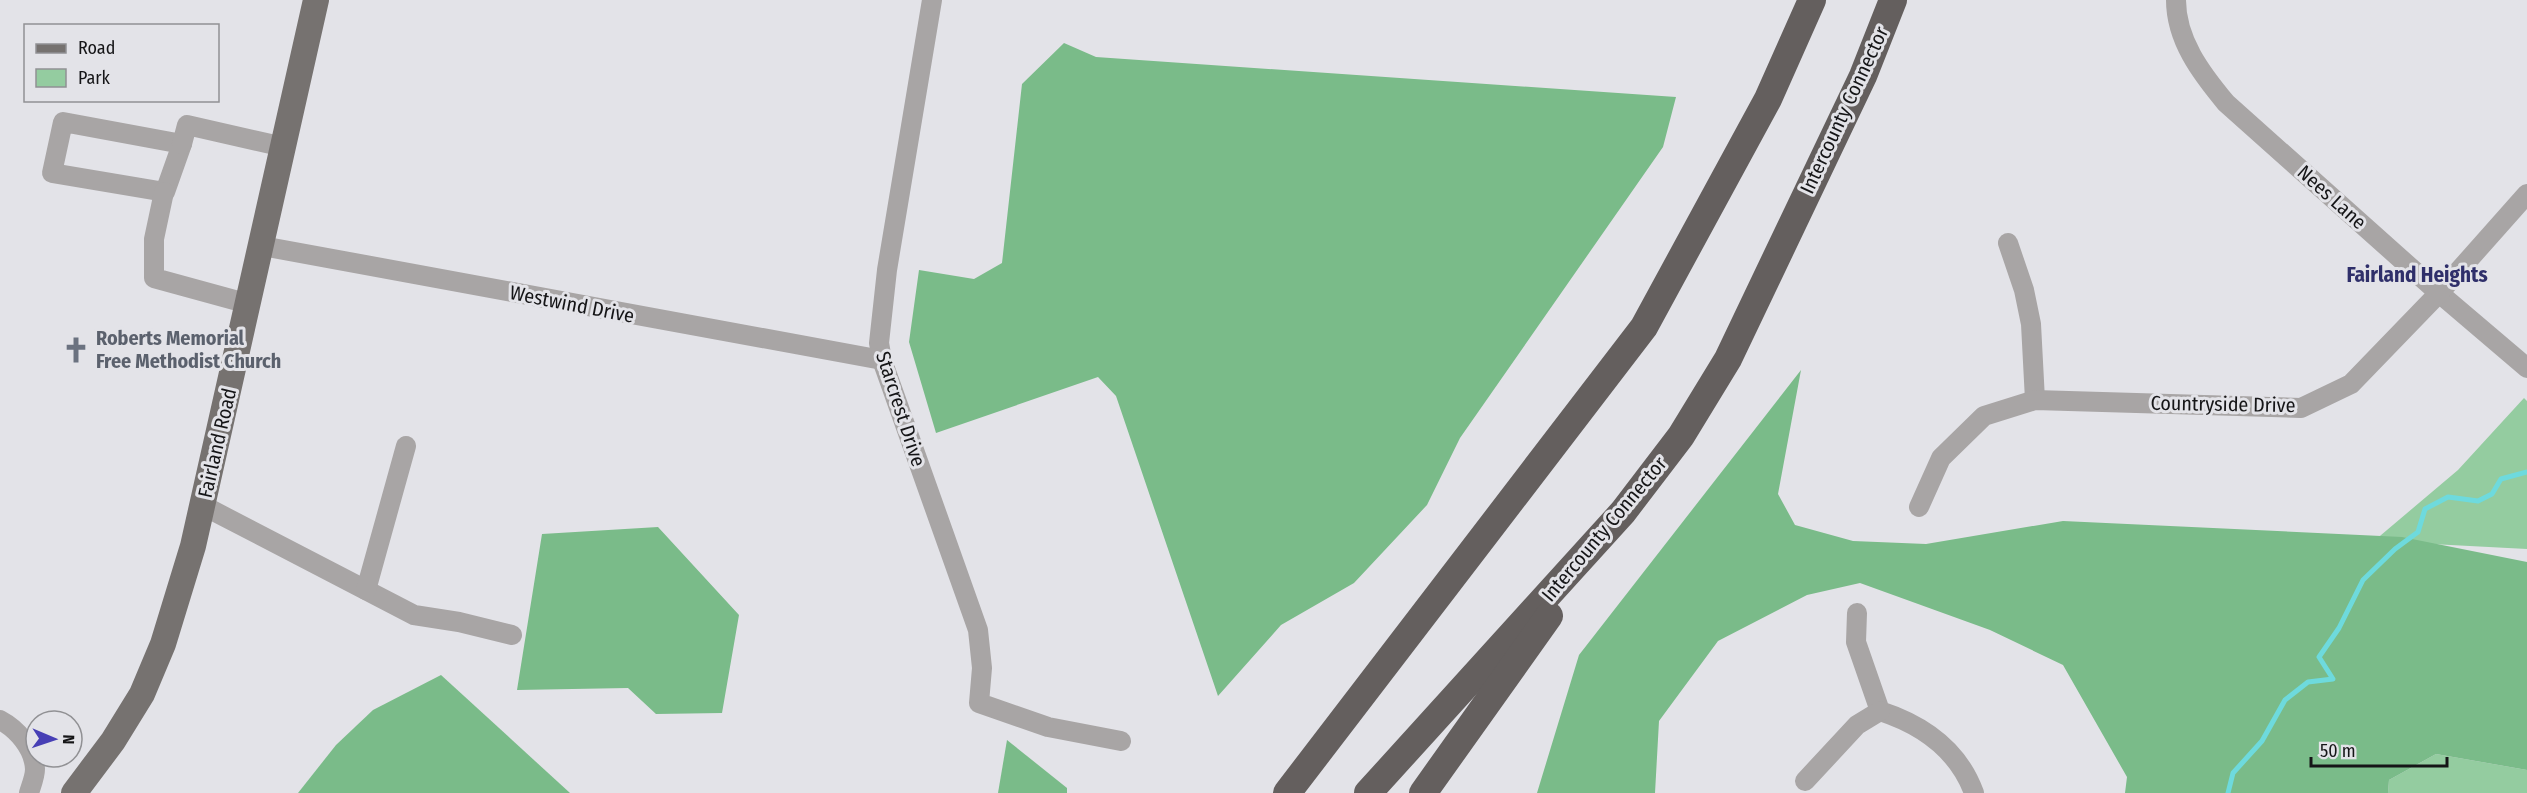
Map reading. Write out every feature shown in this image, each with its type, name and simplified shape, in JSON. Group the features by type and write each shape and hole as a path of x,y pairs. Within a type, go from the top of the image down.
{"highway":[{"path":"1287,793 1644,327 1768,99 1812,0"},
{"name":"Intercounty Connector","path":"1368,793 1623,512 1681,436 1728,359 1863,76 1893,0"},
{"path":"1423,793 1623,512"}],"main road":[{"name":"Fairland Road","path":"74,793 113,741 142,694 163,644 193,546 316,0"}],"street":[{"name":"Starcrest Drive","path":"932,0 887,270 879,344 882,360 978,630 982,668 979,703 1048,728 1121,741"},
{"name":"Nees Lane","path":"2176,0 2176,18 2197,67 2226,103 2439,294 2527,368"},
{"path":"164,192 52,173 63,122 182,144"},
{"path":"249,304 154,278 154,239 164,192 188,125 284,147"},
{"name":"Countryside Drive","path":"1918,507 1941,458 1984,416 2035,400 2301,408 2351,384 2439,294 2527,194"},
{"path":"2008,243 2025,290 2031,324 2035,400"},
{"name":"Westwind Drive","path":"262,246 882,360"},
{"path":"366,590 406,446"},
{"path":"202,505 414,615 459,622 512,635"},
{"path":"1857,613 1856,642 1880,711"},
{"path":"1805,781 1857,725 1880,711 1907,719 1940,740 1967,774 1974,793"},
{"path":"0,720 14,728 28,747 35,770 29,793"}],"green space":[{"path":"1064,43 1096,57 1676,97 1663,147 1460,438 1427,505 1354,583 1281,625 1218,696 1116,396 1098,377 936,433 909,342 919,270 974,279 1002,263 1022,84"},
{"path":"1801,370 1778,494 1795,525 1853,541 1926,544 2063,521 2402,537 2527,562 2527,770 2436,754 2389,780 2388,793 2125,793 2127,777 2063,665 1990,630 1860,583 1807,595 1718,641 1659,721 1655,793 1537,793 1579,655"},
{"path":"2524,398 2527,401 2527,549 2374,541 2458,470"},
{"path":"658,527 739,615 722,713 656,714 628,688 517,690 542,534"},
{"path":"441,675 570,793 298,793 336,745 373,710"},
{"path":"1007,740 1067,788 1067,793 998,793"},
{"path":"2436,754 2527,770 2527,793 2388,793 2389,780"}],"waterway":[{"path":"2228,793 2233,773 2262,741 2285,700 2308,682 2333,679 2319,657 2339,628 2363,580 2395,549 2418,532 2425,509 2448,497 2478,501 2492,494 2501,479 2527,472"}],"place":[{"name":"Roberts Memorial Free Methodist Church","path":"76,350"}],"district":[{"name":"Fairland Heights","path":"2417,275"}]}
